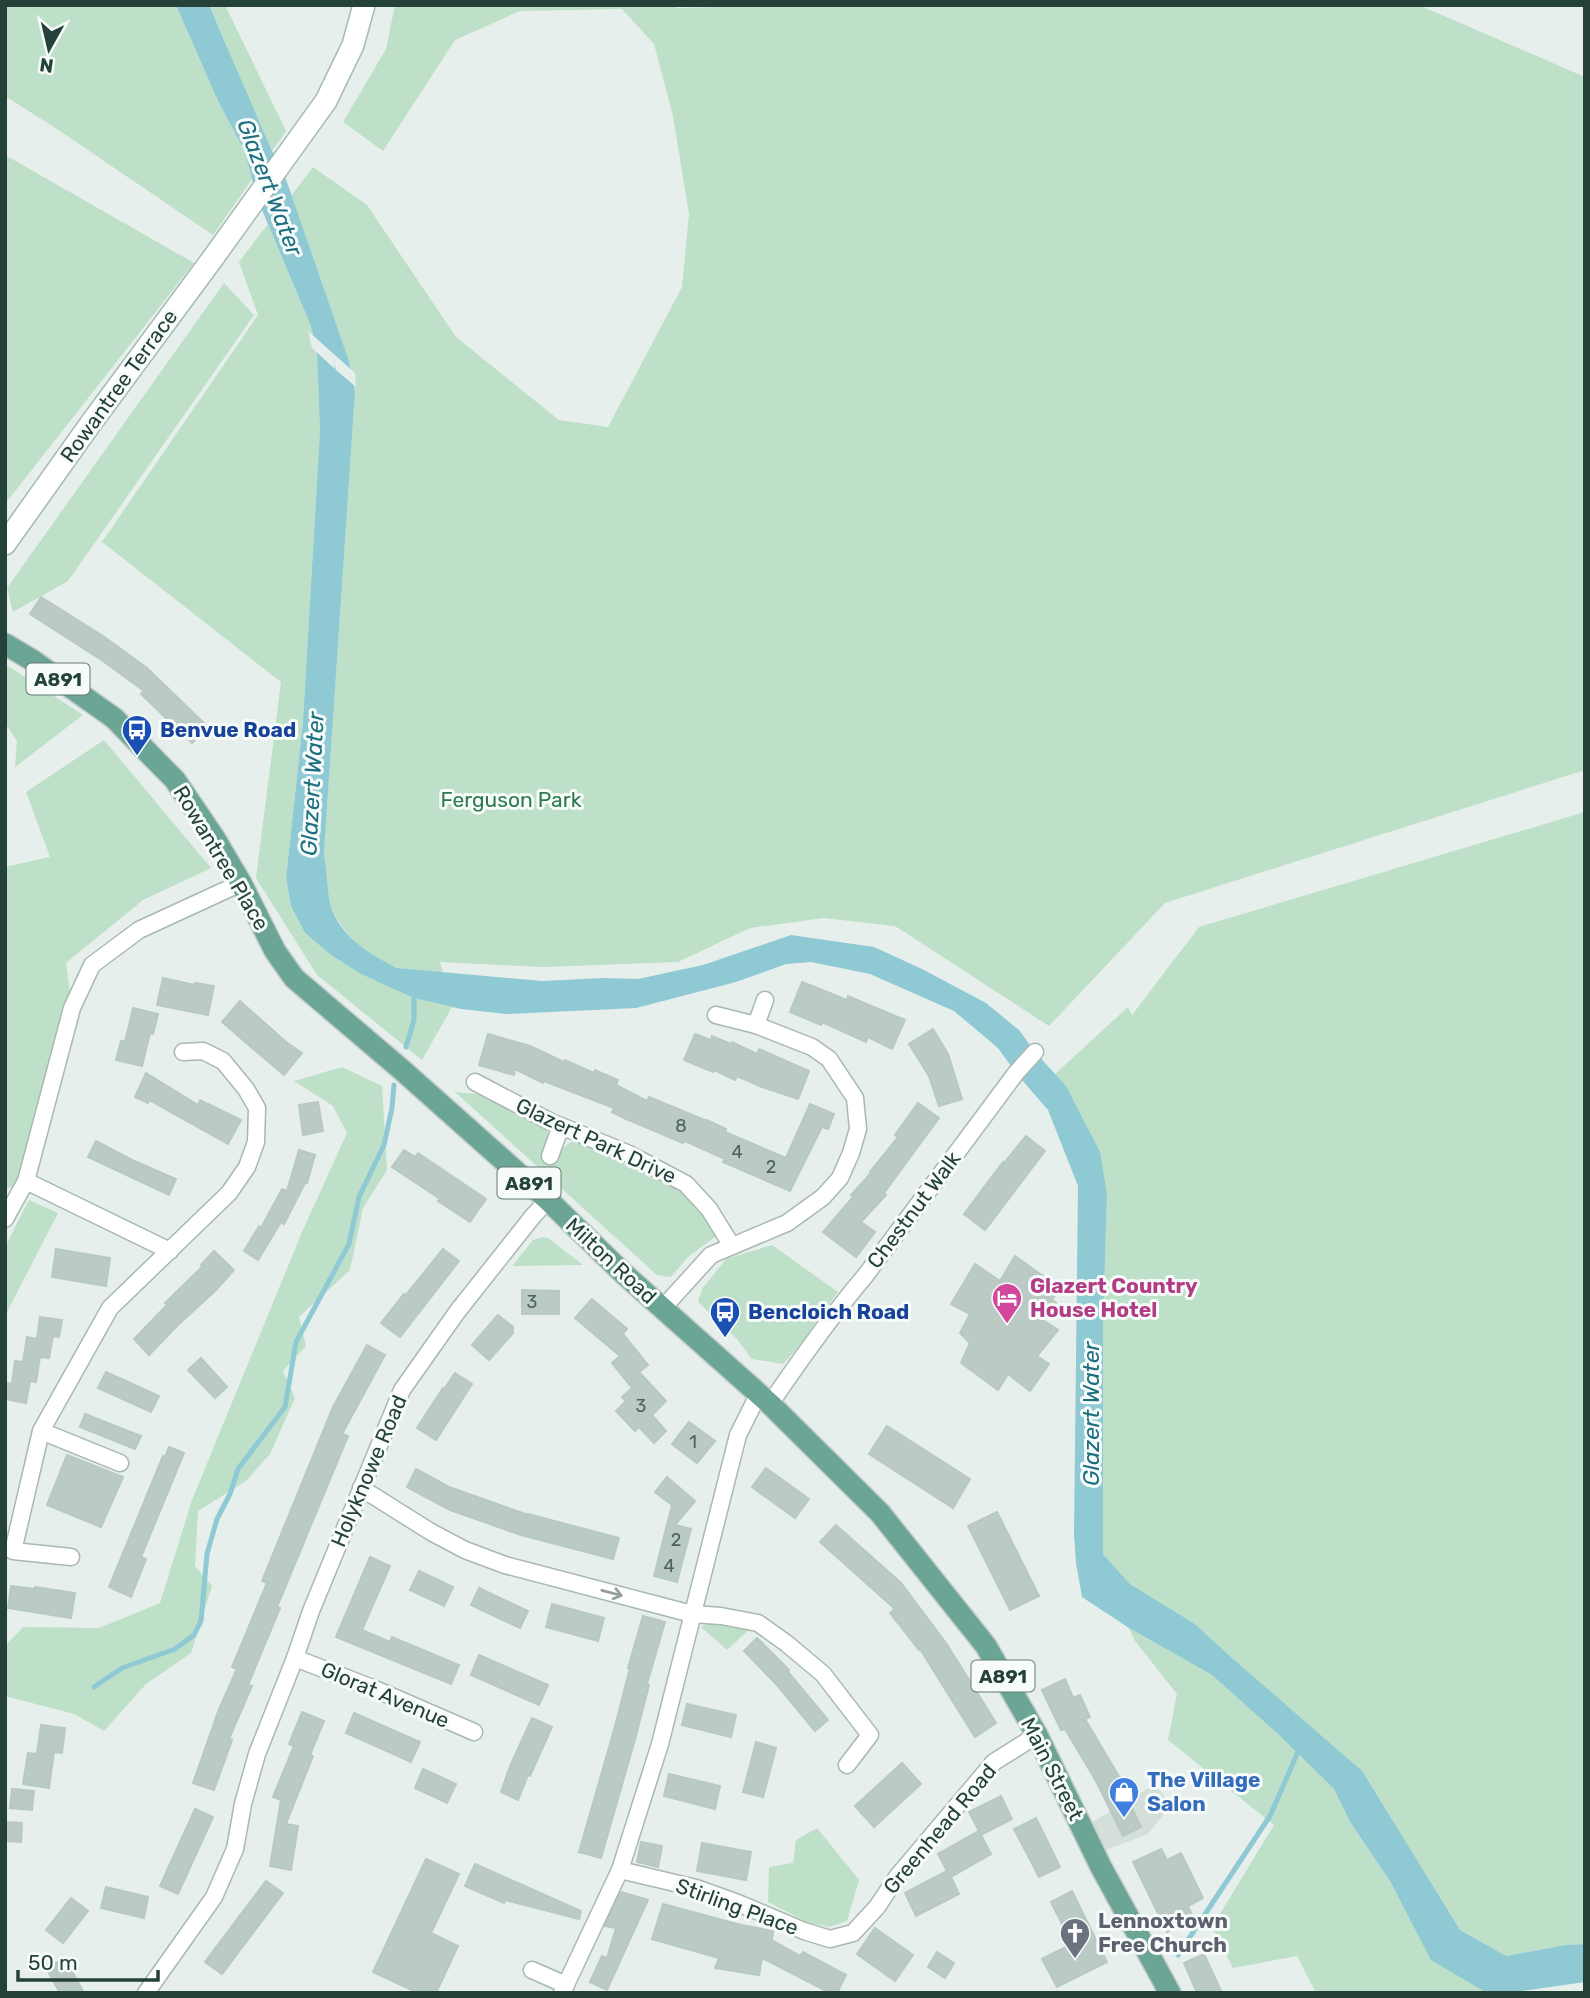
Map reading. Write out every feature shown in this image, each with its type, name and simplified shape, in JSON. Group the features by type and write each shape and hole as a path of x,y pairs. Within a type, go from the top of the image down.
{"main road":[{"name":"Rowantree Terrace","path":"5,544 313,121 326,101 353,45 364,5"},
{"name":"Rowantree Place","path":"5,644 114,718 174,780 215,839 241,883 275,951 294,978"},
{"name":"Milton Road","path":"294,978 548,1200 662,1309 764,1400"},
{"name":"Main Street","path":"764,1400 880,1513 986,1646 1037,1735 1101,1867 1170,1993"}],"street":[{"path":"5,1219 26,1181 72,1008 92,965 139,930 241,883"},
{"path":"755,1025 765,999"},
{"path":"662,1309 711,1255 787,1223 823,1198 840,1178 858,1129 855,1098 829,1059 812,1047 755,1025 716,1015"},
{"path":"71,1557 13,1551 41,1431 110,1308 229,1194 247,1167 256,1142 257,1108 246,1089 223,1061 203,1051 183,1052"},
{"name":"Chestnut Walk","path":"764,1400 798,1363 1016,1073 1035,1052"},
{"name":"Glazert Park Drive","path":"475,1082 561,1126 629,1154 686,1184 709,1209 732,1246"},
{"path":"550,1156 561,1126"},
{"path":"26,1181 170,1251"},
{"name":"Holyknowe Road","path":"152,1990 214,1897 235,1849 243,1804 257,1754 311,1611 402,1390 457,1312 548,1200"},
{"path":"532,1970 564,1989 620,1870 660,1744 738,1435 764,1400"},
{"path":"41,1431 120,1463"},
{"path":"360,1488 431,1532 465,1550 505,1565 692,1614 758,1623 822,1674 870,1735 846,1765"},
{"name":"Glorat Avenue","path":"295,1658 474,1732"},
{"name":"Greenhead Road","path":"853,1933 994,1762 1037,1735"},
{"name":"Stirling Place","path":"620,1870 696,1888 830,1939 853,1933"}],"shaded area":[{"path":"1155,1784 1171,1805 1148,1834 1106,1850 1091,1823"}],"green space":[{"path":"5,5 176,5 218,101 245,152 253,178 213,235 5,96"},
{"path":"209,5 225,5 286,131 272,151"},
{"name":"Ferguson Park","path":"395,5 674,5 677,8 791,5 1419,5 1585,77 1585,770 1165,903 1049,1026 895,926 824,918 750,928 678,962 543,967 440,962 443,973 399,968 377,959 348,934 334,913 328,890 324,853 355,392 349,361 291,196 313,167 367,205 456,337 559,420 608,427 682,287 689,214 673,116 654,44 622,9 520,11 455,40 383,151 343,122 386,49"},
{"path":"5,155 194,263 5,504"},
{"path":"268,224 311,326 317,355 320,430 303,721 286,878 291,906 305,933 331,955 359,973 414,998 452,1007 422,1060 317,975 256,878 281,682 102,542 258,315 239,262"},
{"path":"224,283 254,315 68,581 13,612 7,588"},
{"path":"5,664 83,715 15,767 17,741 5,723"},
{"path":"104,740 211,868 143,900 66,963 72,1008 26,1181 5,1189 5,867 50,857 26,792"},
{"path":"1585,812 1585,1944 1506,1956 1460,1930 1438,1896 1232,1658 1195,1624 1130,1584 1103,1554 1103,1322 1107,1195 1066,1086 1055,1074 1128,1007 1132,1015 1199,927"},
{"path":"342,1067 382,1086 387,1170 363,1208 350,1270 299,1317 306,1346 283,1371 295,1398 270,1454 246,1481 198,1511 195,1566 212,1586 191,1653 146,1684 104,1731 74,1714 5,1696 5,1646 23,1627 99,1628 160,1603 192,1500 302,1232 347,1133 333,1106 294,1081"},
{"path":"455,1092 477,1094 543,1125 548,1136 544,1155 557,1160 567,1144 577,1141 660,1178 689,1199 718,1235 689,1256 671,1277 657,1275"},
{"path":"29,1200 58,1213 5,1316 5,1247"},
{"path":"544,1237 583,1265 512,1266 533,1240"},
{"path":"772,1245 838,1292 783,1364 752,1359 736,1338 698,1302 702,1289 726,1259"},
{"path":"713,1620 753,1626 727,1650 701,1627"},
{"path":"1129,1628 1212,1675 1334,1789 1350,1822 1390,1881 1410,1919 1488,1993 1316,1993 1297,1956 1233,1968 1212,1927 1274,1825 1168,1740 1177,1694 1135,1641"},
{"path":"817,1828 859,1880 847,1921 829,1927 809,1923 768,1902 769,1867 793,1863 796,1840"}],"water":[{"name":"Glazert Water","path":"176,5 209,5 272,151 281,165 349,361 355,392 324,853 329,898 338,922 364,949 397,968 542,981 638,979 703,965 791,935 874,947 986,1003 1019,1030 1066,1086 1100,1152 1107,1195 1103,1322 1103,1554 1130,1584 1195,1624 1362,1771 1460,1930 1506,1956 1585,1944 1585,1982 1508,1993 1487,1993 1431,1960 1390,1881 1350,1822 1334,1789 1212,1675 1129,1628 1082,1597 1074,1535 1078,1186 1048,1110 998,1048 954,1011 870,974 811,962 786,964 736,982 636,1008 507,1014 461,1009 414,998 359,973 331,955 305,933 291,906 286,878 303,721 320,430 317,355 311,326 257,198 245,152 218,101"}],"pier":[{"path":"308,331 355,373 356,387 336,370 333,358 335,369 312,348"}],"building":[{"path":"41,597 103,636 147,668 208,727 192,743 141,694 144,691 30,614"},
{"path":"163,978 214,986 208,1015 157,1005"},
{"path":"802,982 847,1000 848,996 905,1020 892,1049 868,1037 866,1042 822,1022 821,1025 790,1012"},
{"path":"240,1001 302,1053 284,1075 222,1022"},
{"path":"133,1008 158,1014 142,1066 116,1060 121,1041 125,1042"},
{"path":"933,1029 948,1054 962,1099 939,1106 929,1076 909,1044"},
{"path":"488,1034 530,1046 594,1073 595,1070 618,1080 616,1085 647,1101 649,1097 707,1120 726,1129 725,1132 786,1158 810,1104 834,1114 828,1129 822,1127 790,1191 723,1162 725,1159 685,1141 683,1143 624,1118 612,1112 614,1108 544,1081 543,1083 515,1069 514,1075 479,1065"},
{"path":"695,1034 711,1040 712,1036 731,1044 732,1042 757,1054 759,1049 809,1071 798,1099 737,1076 735,1080 684,1060"},
{"path":"146,1073 198,1105 200,1100 241,1120 228,1144 149,1100 148,1103 135,1097"},
{"path":"318,1102 323,1131 303,1135 299,1105"},
{"path":"918,1103 939,1118 884,1193 886,1195 861,1222 875,1232 856,1257 823,1232 898,1137 895,1135"},
{"path":"1026,1136 1045,1151 985,1230 964,1214"},
{"path":"96,1141 176,1179 169,1195 88,1157"},
{"path":"299,1150 315,1155 307,1183 284,1224 281,1222 258,1260 244,1251 259,1226 261,1228 282,1189 287,1191"},
{"path":"404,1150 415,1157 418,1153 486,1199 470,1222 392,1167"},
{"path":"56,1249 110,1258 106,1286 52,1277"},
{"path":"443,1249 459,1261 400,1337 381,1323"},
{"path":"214,1251 234,1270 149,1355 134,1339"},
{"name":"Glazert Country House Hotel","path":"1015,1256 1061,1289 1052,1299 1056,1303 1043,1320 1058,1330 1037,1356 1049,1364 1030,1391 1008,1374 998,1390 961,1363 970,1343 960,1333 970,1314 951,1304 975,1264 1000,1281"},
{"path":"522,1290 559,1291 559,1314 522,1314"},
{"path":"592,1299 627,1329 623,1334 648,1365 639,1372 666,1401 652,1415 666,1431 654,1443 639,1427 635,1431 616,1411 626,1401 622,1397 632,1388 612,1363 620,1356 575,1318"},
{"path":"498,1315 513,1327 513,1333 489,1360 472,1345"},
{"path":"40,1317 62,1320 59,1337 53,1336 49,1358 40,1357 36,1382 30,1381 26,1403 5,1399 5,1383 12,1384 15,1361 23,1362 27,1337 37,1339"},
{"path":"367,1345 385,1355 342,1434 348,1436 277,1607 280,1608 248,1685 252,1686 229,1739 232,1740 214,1790 193,1783 219,1709 237,1669 232,1667 267,1583 262,1581 333,1407"},
{"path":"201,1358 227,1387 215,1398 188,1370"},
{"path":"106,1372 159,1396 151,1412 98,1388"},
{"path":"455,1373 472,1384 436,1440 417,1428"},
{"path":"85,1414 141,1436 135,1449 80,1427"},
{"path":"689,1422 715,1441 697,1463 672,1444"},
{"path":"887,1426 970,1479 953,1508 869,1454"},
{"path":"169,1447 184,1453 141,1557 146,1559 131,1597 109,1587"},
{"path":"67,1455 123,1477 101,1527 47,1505"},
{"path":"766,1468 809,1499 795,1518 752,1487"},
{"path":"416,1469 449,1487 528,1515 619,1538 613,1559 521,1535 450,1510 407,1487"},
{"path":"667,1477 695,1501 675,1525 691,1529 677,1582 654,1576 672,1505 655,1492"},
{"path":"997,1512 1039,1596 1010,1610 968,1526"},
{"path":"836,1525 901,1583 946,1643 996,1723 975,1737 920,1649 890,1613 895,1609 820,1542"},
{"path":"370,1557 390,1566 362,1630 390,1642 392,1637 459,1665 451,1684 336,1637"},
{"path":"419,1571 453,1587 444,1606 410,1590"},
{"path":"11,1586 75,1593 71,1618 8,1608"},
{"path":"479,1588 528,1611 520,1628 471,1605"},
{"path":"552,1604 604,1618 598,1641 546,1627"},
{"path":"643,1616 665,1622 601,1858 579,1852"},
{"path":"757,1638 789,1670 828,1720 815,1731 777,1685 744,1651"},
{"path":"479,1655 548,1685 539,1705 471,1675"},
{"path":"1065,1679 1073,1698 1080,1695 1090,1717 1085,1719 1120,1778 1118,1779 1141,1827 1123,1836 1096,1781 1065,1729 1061,1730 1042,1690"},
{"path":"687,1704 736,1715 731,1737 682,1725"},
{"path":"302,1712 324,1721 286,1824 298,1826 291,1870 270,1866 281,1800 273,1797 294,1746 289,1744"},
{"path":"354,1713 420,1742 411,1762 346,1733"},
{"path":"532,1718 552,1727 518,1800 501,1792"},
{"path":"41,1725 65,1728 62,1753 54,1752 49,1788 23,1784 28,1753 37,1754"},
{"path":"756,1742 776,1748 763,1797 743,1792"},
{"path":"902,1763 921,1784 874,1827 855,1806"},
{"path":"423,1769 456,1784 447,1803 415,1788"},
{"path":"669,1774 720,1786 715,1809 664,1796"},
{"path":"12,1789 34,1791 32,1810 10,1808"},
{"path":"1001,1796 1012,1819 981,1835 969,1812"},
{"path":"195,1809 213,1817 178,1894 160,1886"},
{"path":"1036,1818 1060,1867 1039,1877 1014,1829"},
{"path":"5,1822 22,1823 21,1842 5,1841"},
{"path":"979,1831 991,1854 951,1877 959,1894 916,1916 905,1893 947,1871 938,1854"},
{"path":"641,1842 662,1846 658,1867 637,1862"},
{"path":"702,1843 751,1852 746,1880 697,1871"},
{"path":"1161,1849 1167,1860 1181,1853 1203,1898 1188,1906 1194,1919 1167,1932 1133,1862"},
{"path":"426,1859 459,1874 431,1933 458,1946 436,1993 418,1993 373,1972"},
{"path":"475,1864 581,1911 579,1919 505,1900 504,1903 465,1886"},
{"path":"266,1881 283,1893 222,1974 205,1962"},
{"path":"106,1887 148,1897 144,1918 101,1908"},
{"name":"Lennoxtown Free Church","path":"1072,1891 1107,1962 1057,1987 1042,1959 1072,1944 1051,1902"},
{"path":"621,1892 648,1900 607,1990 590,1982 602,1956 607,1958 616,1928 605,1926"},
{"path":"71,1898 88,1911 63,1943 46,1930"},
{"path":"663,1904 773,1931 772,1940 800,1956 803,1952 846,1975 837,1993 830,1993 762,1958 759,1975 715,1968 719,1958 652,1939"},
{"path":"875,1928 913,1955 895,1981 857,1954"},
{"path":"937,1952 954,1963 945,1978 928,1967"},
{"path":"1204,1954 1222,1993 1197,1993 1184,1963"},
{"path":"65,1958 84,1993 60,1993 46,1968"}],"waterway":[{"path":"406,1047 414,1020 414,992"},
{"path":"94,1687 122,1668 175,1649 194,1635 201,1621 207,1554 217,1519 230,1494 238,1469 285,1407 296,1342 349,1244 359,1197 384,1145 394,1085"},
{"path":"1178,1955 1270,1816 1300,1747"}],"place":[{"name":"Benvue Road","path":"137,757"},
{"name":"Glazert Country House Hotel","path":"1007,1325"},
{"name":"Bencloich Road","path":"725,1339"},
{"name":"The Village Salon","path":"1124,1819"},
{"name":"Lennoxtown Free Church","path":"1075,1960"}]}
